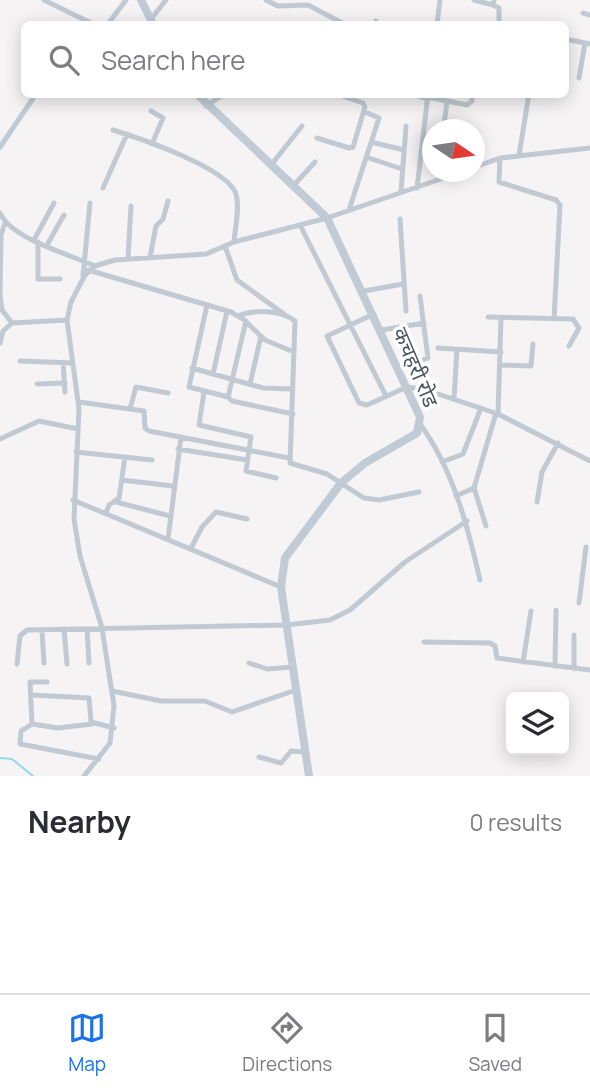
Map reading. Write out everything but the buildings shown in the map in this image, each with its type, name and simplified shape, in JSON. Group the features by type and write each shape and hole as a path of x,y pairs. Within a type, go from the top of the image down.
{"main road":[{"path":"141,0 152,21"},
{"name":"कचहरी रोड","path":"200,98 327,218 382,330 420,424 417,433 365,463 341,483 285,558 281,587 309,776"}],"street":[{"path":"44,0 87,21"},
{"path":"110,21 126,0"},
{"path":"153,21 166,0"},
{"path":"266,0 278,6 308,5 338,21"},
{"path":"437,21 440,0"},
{"path":"474,0 494,2 499,8 499,21"},
{"path":"583,13 590,15"},
{"path":"569,40 588,43 579,78"},
{"path":"0,147 33,98"},
{"path":"206,106 218,98"},
{"path":"317,138 351,148 365,112 363,103 349,98"},
{"path":"418,188 428,98"},
{"path":"433,98 469,105 471,98"},
{"path":"519,155 528,98"},
{"path":"445,119 447,101"},
{"path":"151,111 163,118 152,144"},
{"path":"349,210 379,118 365,112"},
{"path":"270,165 302,126"},
{"path":"401,192 407,126"},
{"path":"113,130 152,144 218,174 233,187 237,202 234,242"},
{"path":"103,188 127,134"},
{"path":"371,142 404,150"},
{"path":"485,163 519,155 590,148"},
{"path":"366,157 402,169"},
{"path":"500,158 499,182 556,200 560,205 554,319"},
{"path":"293,186 315,162"},
{"path":"84,776 110,743 114,728 112,691 102,628 80,556 73,500 79,402 67,320 71,302 83,278 88,270 95,266 128,258 197,255 234,242 327,218 434,182"},
{"path":"150,257 156,226 162,222 168,201"},
{"path":"54,203 36,241 38,279 61,279"},
{"path":"83,278 90,203"},
{"path":"128,258 131,206"},
{"path":"47,245 64,215"},
{"path":"12,323 2,310 0,296 2,218 36,241 95,266"},
{"path":"400,219 406,311"},
{"path":"300,225 386,396"},
{"path":"225,246 237,280 295,321 290,463 323,472 358,495 371,500 419,492"},
{"path":"88,270 228,311 246,321 261,337 294,352"},
{"path":"364,291 403,284"},
{"path":"398,368 428,358 420,296"},
{"path":"208,305 189,387 228,397 232,401 293,414"},
{"path":"213,374 228,311"},
{"path":"238,316 252,312 286,316"},
{"path":"374,314 327,336 357,400 367,405 407,387 454,399 497,414 590,461"},
{"path":"488,317 573,320 579,325 569,346"},
{"path":"486,526 474,488 497,414 502,318"},
{"path":"0,343 1,332 12,323 67,320"},
{"path":"228,397 246,321"},
{"path":"382,330 424,323"},
{"path":"250,384 261,337"},
{"path":"501,365 531,366 533,344"},
{"path":"438,348 501,352"},
{"path":"454,399 457,349"},
{"path":"20,361 72,363"},
{"path":"63,362 65,392"},
{"path":"192,368 267,389 292,389"},
{"path":"37,384 65,383"},
{"path":"130,409 136,387 168,393"},
{"path":"204,392 199,425 251,437 245,468 248,472 276,478"},
{"path":"79,402 146,413 146,430 289,458"},
{"path":"442,462 463,454 481,408"},
{"path":"0,439 39,421 78,429"},
{"path":"420,424 442,462 467,521 480,580"},
{"path":"168,539 181,437"},
{"path":"537,502 542,472 558,443"},
{"path":"178,450 247,460"},
{"path":"76,452 152,460"},
{"path":"106,513 109,505 119,498 125,457"},
{"path":"122,480 173,486"},
{"path":"456,496 474,488"},
{"path":"73,500 281,587"},
{"path":"115,502 170,516"},
{"path":"191,548 202,527 216,512 247,519"},
{"path":"17,664 21,633 64,629 287,625 341,616 405,562 467,521"},
{"path":"579,603 586,547"},
{"path":"582,582 590,583"},
{"path":"555,666 556,610"},
{"path":"523,662 531,611"},
{"path":"64,629 67,664"},
{"path":"87,629 89,663"},
{"path":"42,630 44,663"},
{"path":"574,635 574,669"},
{"path":"424,642 490,643 495,646 497,657 590,670"},
{"path":"249,663 267,669 293,667"},
{"path":"32,724 31,681 47,682"},
{"path":"112,691 162,701 205,701 232,712 296,690"},
{"path":"32,695 89,698 92,724"},
{"path":"99,759 21,745 21,731 32,724 62,727 92,724 114,728"},
{"path":"259,757 281,763 292,751 305,752"}],"waterway":[{"path":"0,758 12,759 33,776"}]}
